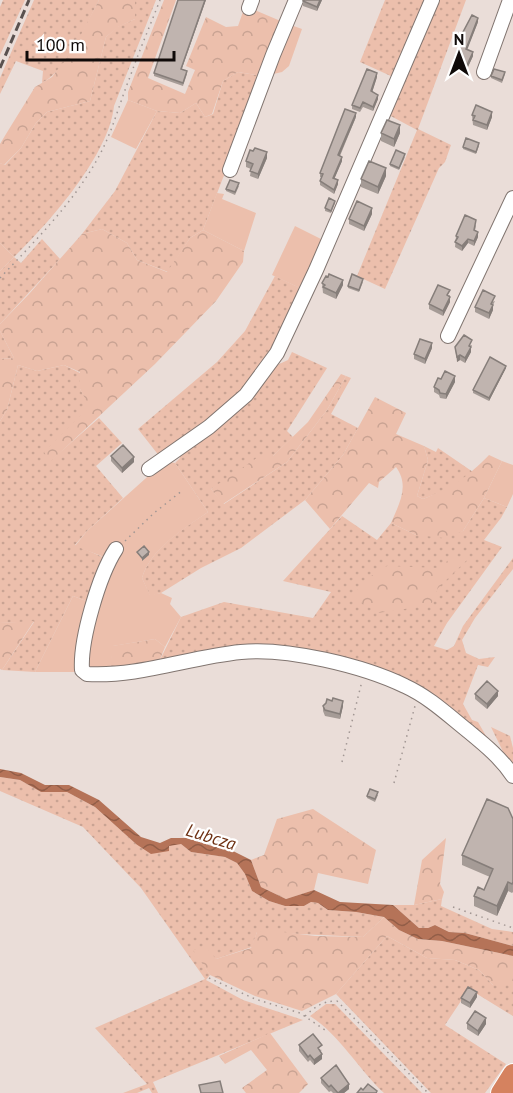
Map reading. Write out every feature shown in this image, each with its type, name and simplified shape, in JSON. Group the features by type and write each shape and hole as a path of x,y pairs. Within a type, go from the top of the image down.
{"highway":[{"path":"501,1093 513,1074"}],"street":[{"path":"230,170 296,0"},
{"path":"149,469 209,427 246,395 278,353 432,0"},
{"path":"484,72 510,0"},
{"path":"448,336 513,198"},
{"path":"116,549 99,585 84,644 82,670 87,674 131,673 183,660 241,652 267,650 298,655 364,671 406,686 428,699 491,750 505,763 513,776"}],"path":[{"path":"0,278 40,237 74,196 98,158 114,127 129,80 160,0"},
{"path":"116,549 154,513 183,490"},
{"path":"342,762 364,671"},
{"path":"394,783 418,694"},
{"path":"453,907 513,928"},
{"path":"209,978 255,999 305,1016 325,1030"},
{"path":"305,1016 327,1001 337,1001 428,1093"}],"green space":[{"path":"3,0 25,0 0,55 0,7"},
{"path":"34,0 99,0 75,46 52,76 42,83 43,71 16,61 0,94 0,78"},
{"path":"99,0 135,0 135,19 118,27 106,37 90,101 47,112 36,123 21,148 4,165 0,163 0,144 6,134 35,87 52,77 74,48"},
{"path":"135,0 156,0 101,145 60,207 14,257 0,243 0,163 5,165 21,148 36,123 47,112 90,101 106,37 117,27 135,19"},
{"path":"164,0 176,0 148,78 185,94 195,70 186,66 206,17 226,27 238,26 245,6 283,22 262,76 238,72 223,81 212,114 205,117 196,103 180,113 157,111 128,100 128,92"},
{"path":"385,0 426,0 393,77 360,62"},
{"path":"436,0 466,0 418,129 451,145 385,289 357,276 417,130 387,114"},
{"path":"288,24 302,29 289,66 282,72 269,75"},
{"path":"238,72 262,76 203,230 190,238 168,272 137,260 127,243 102,229 82,234 115,191 157,111 180,113 196,103 205,117 213,114 223,81"},
{"path":"128,100 157,111 136,149 111,137"},
{"path":"217,193 224,194 222,199 256,213 244,251 203,230"},
{"path":"295,226 325,241 302,289 272,275"},
{"path":"102,229 127,243 137,260 167,272 190,238 203,230 244,251 243,262 216,301 155,364 50,462 44,452 80,416 88,404 80,389 80,372 64,365 37,371 18,365 7,410 0,421 0,359 14,358 0,331 0,324 82,234"},
{"path":"42,239 60,259 0,324 0,271 14,257 21,263"},
{"path":"0,243 14,257 0,271"},
{"path":"275,276 302,289 278,346 232,402 160,457 138,429 217,362 245,331"},
{"path":"0,331 14,358 0,359"},
{"path":"292,352 327,368 287,431 293,437 273,456 211,489 224,504 287,462 327,410 346,376 351,378 331,414 358,428 343,455 305,500 241,548 201,568 161,593 150,596 142,578 146,567 169,540 208,512 175,463 180,455 254,393 277,365 288,360"},
{"path":"18,365 37,371 64,365 80,373 80,389 89,404 50,461 99,418 122,443 96,466 123,498 75,545 105,558 92,603 73,596 35,672 2,670 34,622 0,623 0,421 7,410"},
{"path":"341,374 346,376 327,410 287,462 223,504 211,489 261,455 273,456 308,422"},
{"path":"375,397 406,413 396,434 424,446 428,460 417,496 423,499 451,486 474,470 489,455 502,461 484,498 463,531 444,538 416,535 391,523 403,488 396,467 379,482 378,488 369,483 330,529 305,500 343,455"},
{"path":"424,446 436,452 438,448 473,472 449,489 423,499 417,496 428,460"},
{"path":"165,461 175,463 208,512 161,548 146,567 142,578 150,595 161,593 172,598 170,604 181,617 165,647 155,639 113,646 110,672 89,671 84,663 101,585 112,560 75,546 87,531"},
{"path":"502,461 513,465 513,494 507,507 484,498"},
{"path":"484,498 507,507 484,540 502,547 447,623 434,646 447,650 454,646 463,626 513,558 513,569 475,618 462,640 466,653 479,659 495,657 488,667 478,665 463,704 472,720 478,722 493,748 431,693 400,680 302,652 158,664 181,617 224,602 313,618 331,592 283,581 342,516 377,540 391,523 416,535 463,531"},
{"path":"452,557 465,557 467,560 438,588 431,605 378,613 352,596 368,578 387,566 439,568"},
{"path":"73,596 92,603 77,672 35,672"},
{"path":"34,621 2,670 0,669 0,623"},
{"path":"155,639 165,647 158,664 110,672 112,646"},
{"path":"491,727 510,736 513,748 513,772"},
{"path":"0,777 20,780 41,792 67,792 95,807 136,844 181,844 191,852 225,857 237,863 245,874 252,891 269,901 285,906 304,906 311,902 318,903 328,910 384,917 363,937 257,932 252,947 216,959 194,950 210,975 206,980 243,1000 303,1020 153,1082 158,1093 152,1093 149,1088 137,1093 123,1093 147,1084 95,1028 205,979 141,888 83,827 0,791"},
{"path":"313,809 376,850 368,884 318,873 314,890 286,899 261,887 251,860 264,855 277,819"},
{"path":"446,838 440,884 444,892 442,899 414,905 422,860"},
{"path":"442,899 441,906 492,929 513,932 513,946 465,933 449,932 435,925 419,928 393,905 414,905"},
{"path":"384,917 399,930 418,939 442,941 513,956 513,985 493,985 479,970 455,960 427,958 387,936 336,994 302,1011 255,996 210,975 193,950 207,948 216,959 251,948 257,932 267,930 315,936 363,937"},
{"path":"387,936 427,958 455,960 479,970 493,985 513,985 513,1016 469,989 445,1025 506,1064 485,1093 431,1093 336,994"},
{"path":"326,1004 335,1004 422,1093 384,1093 340,1042 310,1016"},
{"path":"270,1033 308,1084 299,1093 246,1093 242,1088 267,1070 251,1050 225,1064 219,1056"}],"water":[{"path":"0,769 21,773 45,785 69,785 99,800 141,837 160,843 171,838 187,838 215,847 227,848 251,860 261,887 286,899 314,890 340,902 393,905 419,928 435,925 449,932 465,933 513,946 513,956 442,941 418,939 399,930 384,917 328,910 318,903 311,902 304,906 285,906 269,901 252,891 245,874 237,863 225,857 191,852 181,844 169,846 169,851 151,854 136,844 95,807 67,792 41,792 20,780 0,777"}],"building":[{"path":"178,0 205,0 181,69 187,71 183,83 154,73"},
{"path":"303,0 320,0 317,7"},
{"path":"472,15 478,18 466,49 473,52 467,65 454,59 464,35 462,34"},
{"path":"367,69 377,73 371,91 378,95 373,107 363,102 360,108 352,105"},
{"path":"494,69 505,72 502,80 491,76"},
{"path":"476,105 492,112 487,125 473,120 475,116 472,115"},
{"path":"345,109 356,113 338,155 342,157 333,178 338,180 334,190 320,181 323,174 320,173"},
{"path":"387,120 400,125 394,139 381,133"},
{"path":"466,138 479,143 476,152 463,147"},
{"path":"255,148 267,152 258,174 250,171 253,164 246,161 250,150 253,151"},
{"path":"396,150 405,154 399,168 390,164"},
{"path":"369,161 386,168 378,187 361,179"},
{"path":"230,180 239,183 235,192 226,189"},
{"path":"329,198 335,201 331,211 325,208"},
{"path":"357,201 372,208 364,226 349,219"},
{"path":"465,215 476,220 474,230 478,232 474,241 468,239 462,246 455,242"},
{"path":"329,274 343,280 336,293 323,287 325,285 322,283"},
{"path":"352,274 363,279 359,290 348,286"},
{"path":"438,285 450,290 447,295 450,297 443,311 429,304"},
{"path":"483,290 495,296 489,313 475,307"},
{"path":"464,335 472,340 469,346 471,347 465,358 460,355 457,357 455,347"},
{"path":"420,339 432,343 425,359 414,354"},
{"path":"490,357 506,366 489,398 473,390"},
{"path":"445,371 455,376 446,394 440,393 434,387 438,378 441,379"},
{"path":"123,445 134,457 122,468 111,456"},
{"path":"144,546 149,552 142,558 137,552"},
{"path":"487,681 498,691 487,704 475,694"},
{"path":"333,698 343,701 340,714 325,710 323,706 327,699 332,701"},
{"path":"370,789 378,792 375,799 367,796"},
{"path":"487,799 508,808 513,819 513,882 512,884 508,882 497,906 474,896 478,887 484,890 493,869 462,855"},
{"path":"468,987 477,992 470,1003 461,998"},
{"path":"475,1011 486,1018 478,1031 467,1023"},
{"path":"313,1034 322,1045 318,1048 322,1054 314,1060 310,1055 308,1057 299,1045"},
{"path":"336,1065 349,1084 338,1093 321,1078"},
{"path":"220,1081 223,1093 201,1093 199,1085"},
{"path":"368,1084 377,1091 376,1093 357,1093 361,1088 363,1090"}],"railway":[{"path":"0,68 29,0"}],"water label":[{"name":"Lubcza","path":"211,837"}]}
